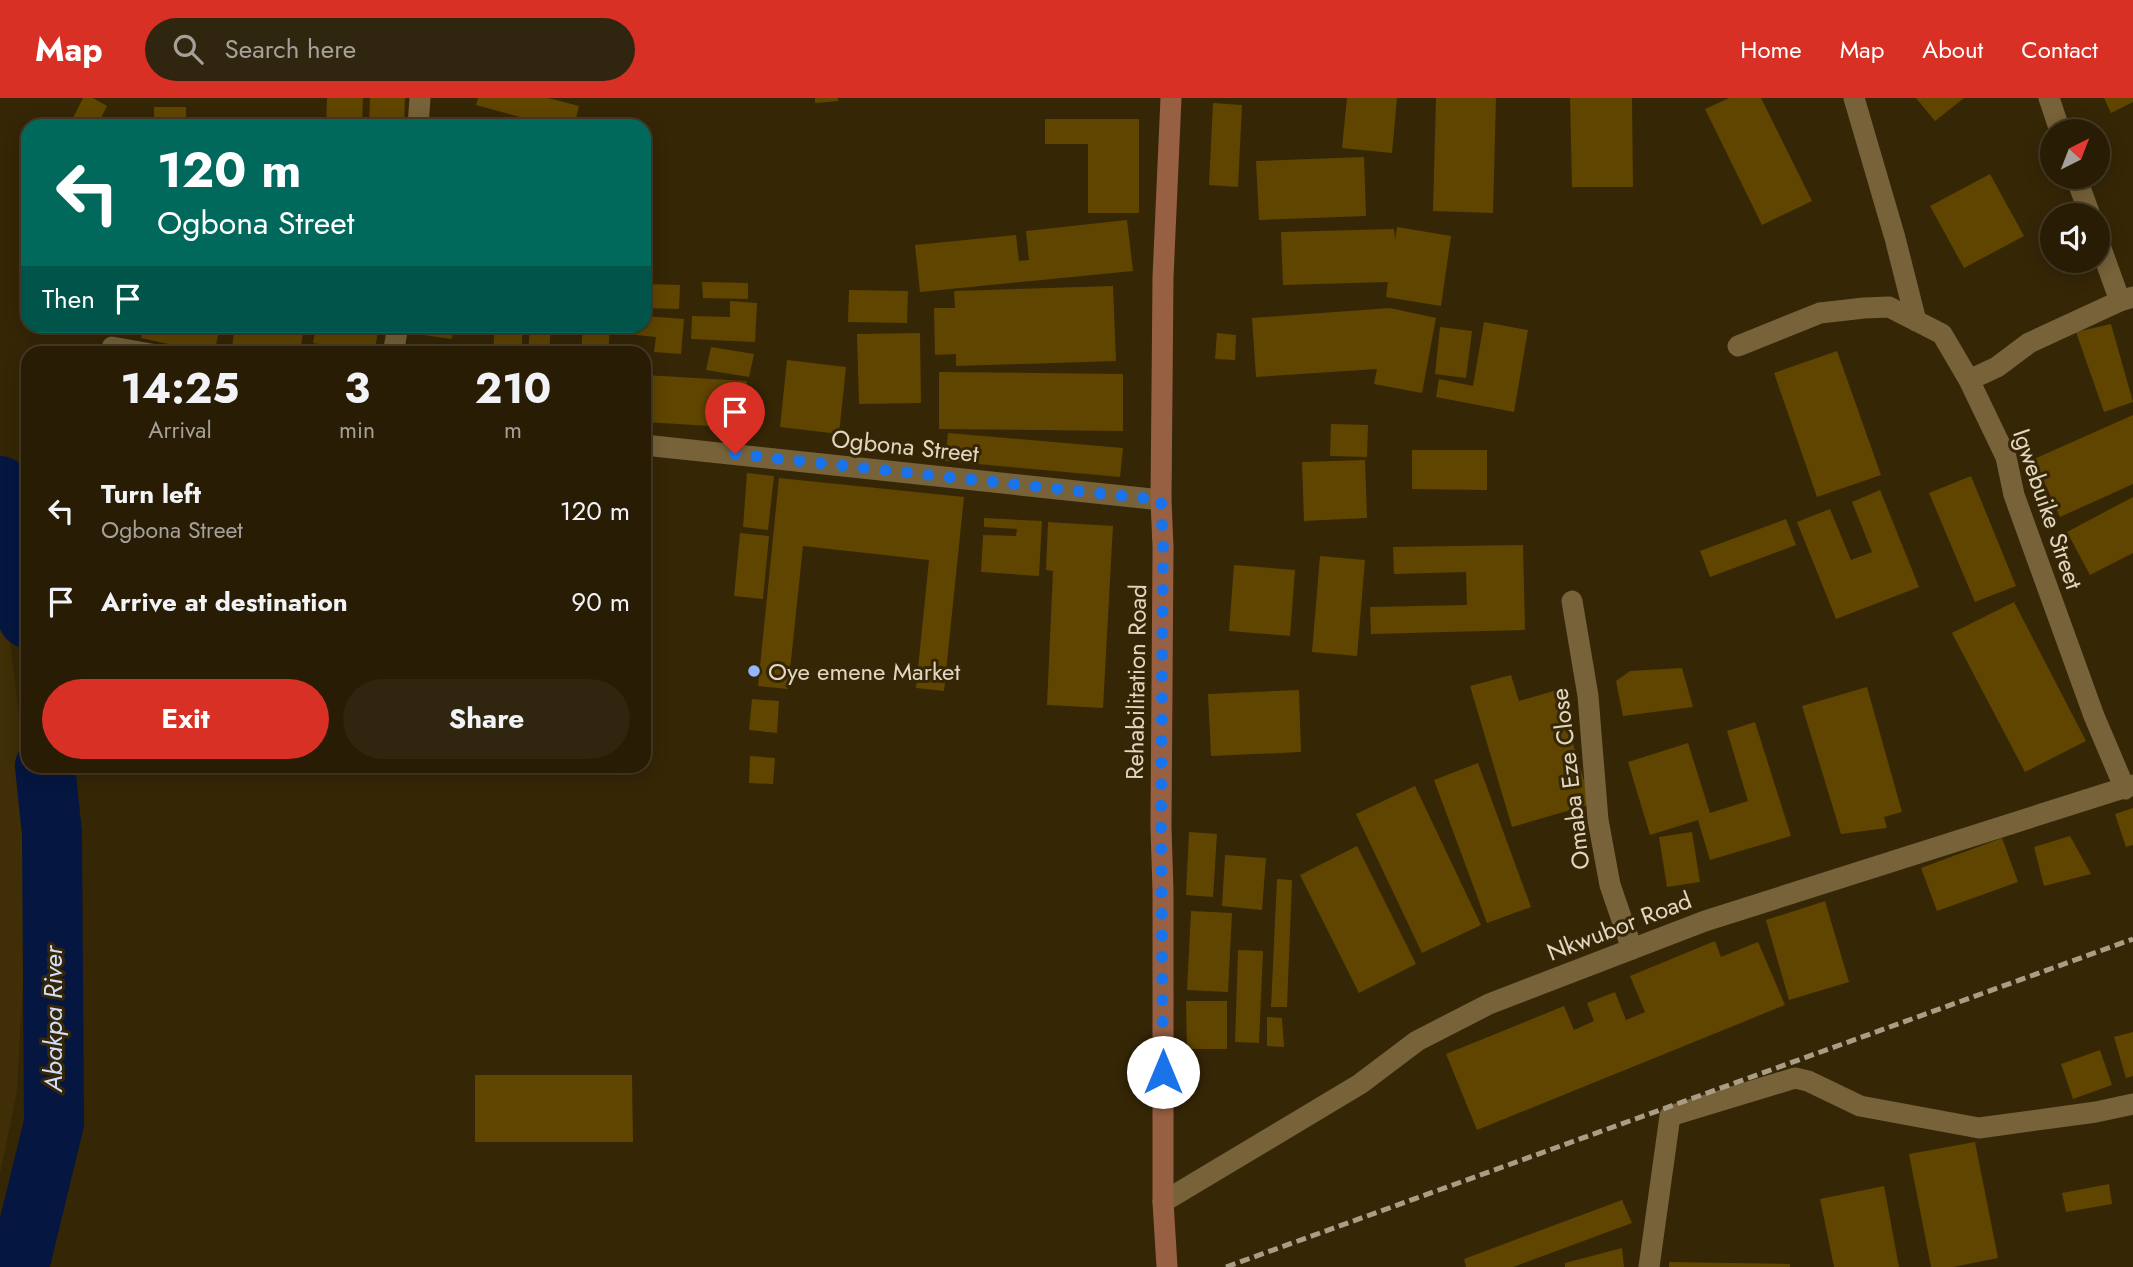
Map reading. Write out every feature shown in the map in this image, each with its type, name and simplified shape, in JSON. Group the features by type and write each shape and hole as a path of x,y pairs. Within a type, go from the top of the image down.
{"main road":[{"name":"Rehabilitation Road","path":"1167,1267 1163,1202 1161,500 1163,277 1171,98"}],"street":[{"path":"418,119 420,98"},
{"path":"1854,98 1916,321"},
{"path":"2049,98 2056,119"},
{"path":"1969,380 1997,367 2029,343 2126,299 2110,265"},
{"name":"Igwebuike Street","path":"1738,346 1820,313 1889,307 1942,334 1969,380 2006,457 2014,495 2094,716 2129,787"},
{"name":"Ogbona Street","path":"651,446 1161,500"},
{"name":"Omaba Eze Close","path":"1573,601 1588,696 1598,820 1610,885 1632,949"},
{"name":"Nkwubor Road","path":"1163,1202 1360,1084 1417,1041 1489,1004 1705,921 2129,787"},
{"path":"1650,1267 1670,1116 1795,1078 1808,1081 1860,1106 1962,1127 1979,1128 2096,1112 2133,1104"}],"shaded area":[{"path":"0,553 21,733 27,911 17,1091 0,1175"}],"building":[{"path":"83,98 93,98 107,106 100,119 72,119"},
{"path":"327,98 363,98 362,119 326,119"},
{"path":"370,98 405,98 404,119 369,119"},
{"path":"478,98 548,98 579,106 576,119 527,119 476,105"},
{"path":"815,98 838,98 838,101 815,103"},
{"path":"1347,98 1397,98 1392,153 1342,148"},
{"path":"1436,98 1496,98 1493,213 1433,211"},
{"path":"1570,98 1632,98 1633,187 1572,187"},
{"path":"1729,98 1761,98 1812,201 1762,225 1705,109"},
{"path":"1916,98 1964,98 1935,121"},
{"path":"2104,98 2133,98 2133,102 2111,113"},
{"path":"1213,103 1242,105 1238,187 1209,185"},
{"path":"154,107 186,107 186,119 154,119"},
{"path":"1045,119 1139,119 1139,213 1088,213 1088,144 1045,144"},
{"path":"1364,157 1366,216 1259,220 1256,161"},
{"path":"1990,174 2024,236 1964,268 1930,206"},
{"path":"1127,220 1133,271 920,292 915,245 1016,235 1019,261 1029,260 1026,231"},
{"path":"1397,227 1451,236 1441,306 1386,297 1388,282 1283,285 1281,232 1394,229 1395,240"},
{"path":"702,282 748,283 748,299 703,298"},
{"path":"651,284 680,285 679,309 651,308"},
{"path":"1113,286 1116,361 956,366 956,354 935,355 934,308 955,308 954,291"},
{"path":"849,290 908,291 907,323 848,322"},
{"path":"730,301 757,303 755,342 691,339 692,316 730,317"},
{"path":"1390,308 1436,318 1422,393 1374,384 1377,369 1256,377 1252,318"},
{"path":"651,317 684,319 681,354 654,352 656,337 618,333 651,333"},
{"path":"1484,322 1528,330 1514,412 1436,397 1439,379 1473,386"},
{"path":"2111,324 2133,402 2104,412 2076,332"},
{"path":"1440,327 1472,331 1466,378 1435,374"},
{"path":"142,333 218,333 216,346 178,346 141,338"},
{"path":"234,333 303,333 301,346 232,346"},
{"path":"315,333 378,333 375,346 328,346 313,343"},
{"path":"423,333 452,333 452,339"},
{"path":"494,333 522,333 522,346 493,346"},
{"path":"530,333 550,333 550,346 529,346"},
{"path":"582,333 610,333 609,346 582,346"},
{"path":"920,333 921,403 859,404 857,334"},
{"path":"1217,333 1236,335 1235,360 1215,359"},
{"path":"711,347 754,354 749,377 706,370"},
{"path":"1837,351 1881,475 1817,497 1774,373"},
{"path":"787,360 846,367 839,434 780,427"},
{"path":"939,372 1123,374 1123,431 939,429"},
{"path":"651,375 747,381 744,428 651,422"},
{"path":"2133,415 2133,484 2060,517 2034,459"},
{"path":"1331,424 1368,425 1367,457 1330,456"},
{"path":"948,433 1123,448 1120,477 945,461"},
{"path":"1412,450 1487,450 1487,490 1412,489"},
{"path":"1365,460 1367,518 1304,521 1302,462"},
{"path":"747,473 774,476 768,530 743,527"},
{"path":"1971,476 2016,586 1975,602 1929,493"},
{"path":"779,478 964,497 944,691 916,688 929,560 803,546 788,689 758,686"},
{"path":"1880,490 1919,587 1836,619 1797,522 1830,509 1851,560 1872,552 1852,502"},
{"path":"2133,497 2133,553 2090,575 2067,532"},
{"path":"984,518 1042,521 1039,576 981,572 983,535 1016,536 1017,529 984,527"},
{"path":"1786,519 1796,545 1710,577 1700,551"},
{"path":"1048,522 1113,526 1103,708 1047,705 1053,571 1046,570"},
{"path":"740,533 769,536 763,599 734,596"},
{"path":"1523,545 1525,630 1371,634 1370,607 1467,605 1466,572 1394,574 1393,547"},
{"path":"1320,556 1365,560 1357,656 1312,652"},
{"path":"1234,565 1295,570 1290,636 1229,631"},
{"path":"2014,602 2086,741 2025,772 1952,633"},
{"path":"1682,668 1693,707 1623,716 1616,681 1630,671"},
{"path":"1511,675 1519,701 1557,690 1591,804 1512,827 1470,686"},
{"path":"1867,687 1902,812 1884,817 1887,828 1841,834 1802,706"},
{"path":"1299,690 1301,752 1211,756 1208,694"},
{"path":"752,699 779,701 777,733 749,730"},
{"path":"1755,722 1791,836 1710,860 1698,820 1650,835 1628,762 1688,743 1710,813 1748,801 1727,731"},
{"path":"750,756 775,758 773,784 749,783"},
{"path":"1478,763 1531,907 1487,923 1434,780"},
{"path":"1415,786 1481,925 1422,953 1356,814"},
{"path":"2133,808 2133,845 2126,847 2115,814"},
{"path":"1189,832 1217,834 1213,897 1186,895"},
{"path":"1692,832 1700,882 1667,887 1659,837"},
{"path":"2070,836 2091,874 2044,886 2034,847"},
{"path":"2002,838 2018,882 1937,911 1921,868"},
{"path":"1357,846 1416,964 1359,993 1300,875"},
{"path":"1225,855 1266,858 1262,910 1222,906"},
{"path":"1277,879 1292,880 1287,1007 1271,1007"},
{"path":"1825,901 1849,982 1789,1000 1766,920"},
{"path":"1191,911 1232,913 1228,992 1187,990"},
{"path":"1715,941 1721,957 1758,942 1785,1005 1477,1130 1446,1054 1564,1006 1574,1030 1594,1021 1587,1003 1615,992 1626,1020 1645,1012 1630,976"},
{"path":"1238,950 1263,951 1259,1043 1235,1042"},
{"path":"1186,1001 1227,1001 1227,1049 1187,1049"},
{"path":"1267,1017 1282,1018 1284,1047 1267,1046"},
{"path":"2133,1032 2133,1076 2126,1078 2114,1037"},
{"path":"2100,1050 2112,1085 2073,1099 2061,1064"},
{"path":"475,1075 632,1075 633,1142 475,1142"},
{"path":"1975,1142 1998,1258 1953,1267 1931,1267 1909,1154"},
{"path":"2109,1184 2112,1204 2066,1212 2062,1193"},
{"path":"1884,1186 1899,1267 1834,1267 1820,1199"},
{"path":"1622,1200 1632,1223 1513,1267 1466,1267 1464,1259"},
{"path":"1622,1248 1624,1267 1565,1267 1565,1263"},
{"path":"1669,1262 1790,1264 1790,1267 1669,1267"}],"waterway":[{"name":"Abakpa River","path":"0,486 18,529 21,556"},
{"name":"Abakpa River","path":"19,1267 54,1123 52,834 46,773"}],"railway":[{"path":"1226,1267 2133,939"}],"place":[{"name":"Oye emene Market","path":"754,671"}],"route":[{"path":"735,454 1161,500 1163,1072"}]}
